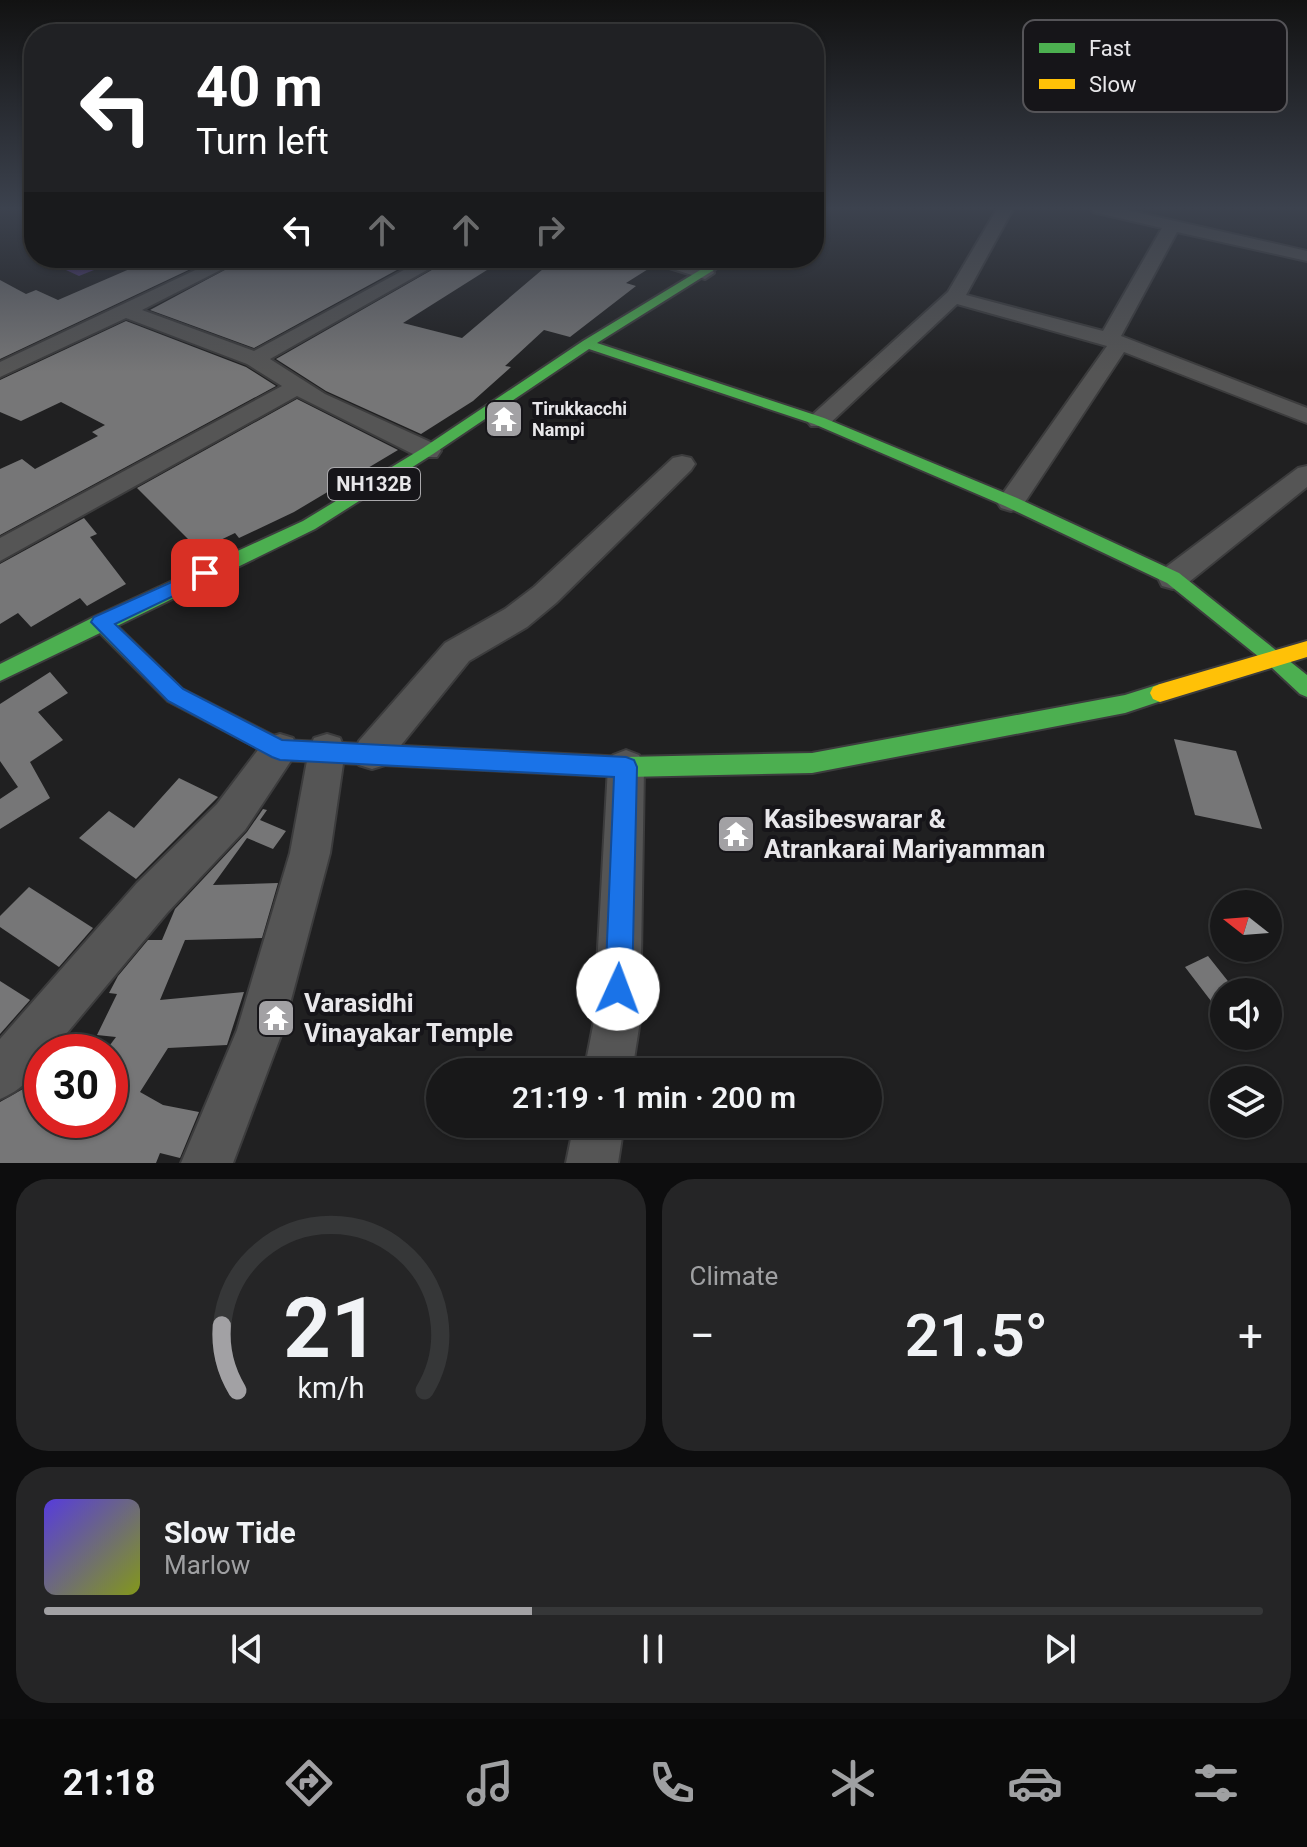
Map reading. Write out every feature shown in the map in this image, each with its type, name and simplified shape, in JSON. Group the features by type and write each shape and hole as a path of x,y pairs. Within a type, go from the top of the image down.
{"main road":[{"name":"NH132B","path":"0,673 309,525 428,451 587,344 713,268"},
{"path":"587,344 819,421 1011,502 1173,578 1276,659 1307,688"},
{"path":"101,622 175,695 280,750 626,767 812,763 1125,704 1307,649"}],"street":[{"path":"819,421 953,297 973,263"},
{"path":"1011,502 1114,340 1153,263"},
{"path":"0,370 214,268"},
{"path":"255,359 421,268"},
{"path":"689,268 705,273"},
{"path":"953,297 1114,340 1307,416"},
{"path":"124,310 255,359 317,399 428,451"},
{"path":"0,551 297,387"},
{"path":"372,753 457,652 516,618 545,595 682,464"},
{"path":"1173,578 1307,474"},
{"path":"0,1075 152,898 231,817 280,750"},
{"path":"207,1163 260,1030 310,853 327,750"},
{"path":"610,1058 617,1021 626,767"},
{"path":"592,1163 596,1138"}],"shaded area":[{"path":"62,268 99,268 79,276"}],"building":[{"path":"132,268 193,268 0,359 0,280 26,294 36,290 58,300"},
{"path":"228,268 401,268 254,348 150,310"},
{"path":"435,268 490,268 403,323 462,338 544,268 650,268 626,283 636,286 570,337 544,330 505,366 511,367 473,401 421,434 326,391 276,359"},
{"path":"126,321 246,367 276,386 0,535 0,469 22,459 35,469 98,436 92,432 105,425 61,402 21,421 0,412 0,380"},
{"path":"297,399 398,450 294,512 239,538 235,533 208,546 204,542 195,546 137,488"},
{"path":"84,518 97,534 90,537 126,584 87,606 80,598 31,627 18,613 0,624 0,564"},
{"path":"50,672 68,693 38,712 63,740 30,762 50,798 0,829 0,799 18,787 0,761 0,704"},
{"path":"1174,739 1236,751 1262,829 1195,815"},
{"path":"179,778 218,797 136,879 79,838 109,811 134,828"},
{"path":"263,809 267,810 260,820 286,831 273,849 247,838 213,885 278,883 262,938 185,940 160,1000 244,992 227,1045 168,1048 140,1092 163,1105 199,1112 180,1158 160,1153 156,1163 0,1163 0,1102 24,1088 24,1138 128,1138 128,1034 97,1034 117,994 109,993 118,976 148,940 162,940 175,909 247,832"},
{"path":"29,887 93,928 59,967 0,927 0,916"},
{"path":"1208,956 1225,978 1210,978 1210,1000 1185,967"},
{"path":"0,981 30,1000 0,1034"}],"traffic: fast":[{"path":"0,673 309,525 428,451 587,344 712,268"},
{"path":"587,344 819,421 1011,502 1173,578 1276,659 1307,688"},
{"path":"101,622 175,695 280,750 626,767 812,763 1125,704 1160,693"}],"traffic: slow":[{"path":"1160,693 1307,649"}],"place":[{"name":"Tirukkacchi Nampi","path":"504,419"},
{"name":"Kasibeswarar & Atrankarai Mariyamman","path":"736,834"},
{"name":"Varasidhi Vinayakar Temple","path":"276,1018"}],"route":[{"path":"205,573 101,622 175,695 280,750 626,767 618,989"}]}
